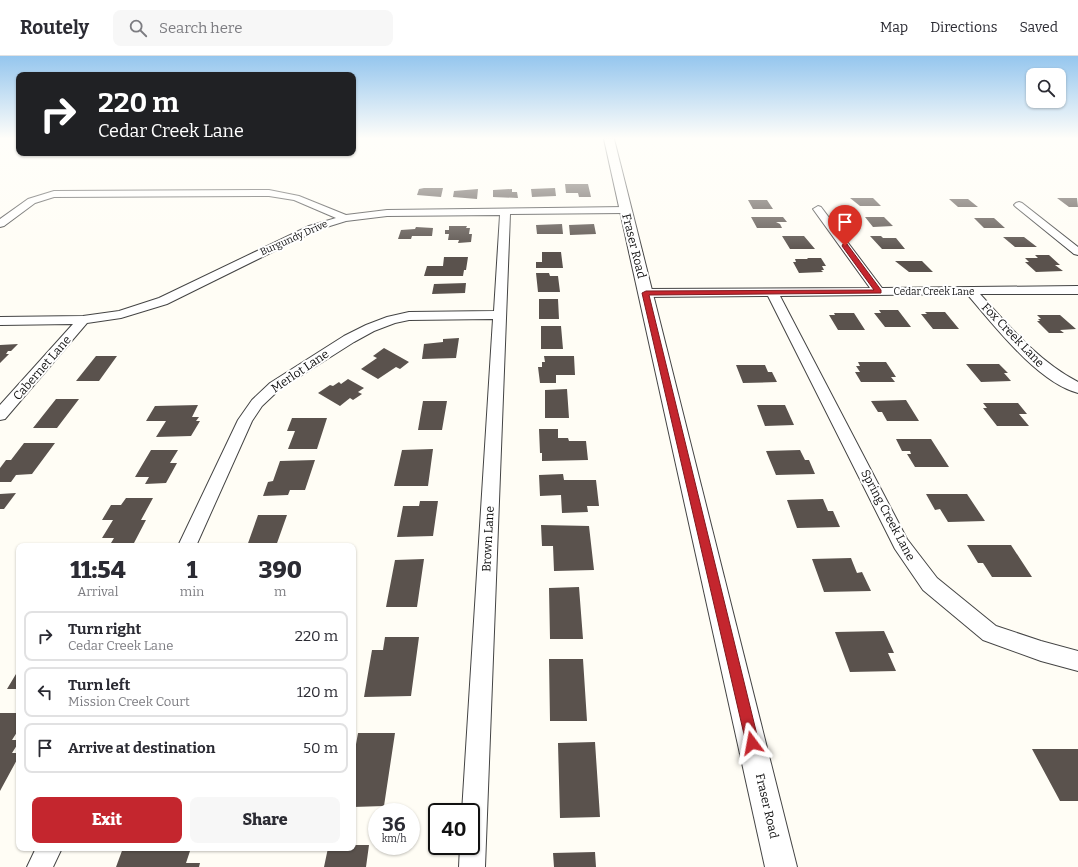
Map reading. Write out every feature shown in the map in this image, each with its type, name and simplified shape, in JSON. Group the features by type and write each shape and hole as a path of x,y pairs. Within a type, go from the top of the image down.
{"street":[{"name":"Fraser Road","path":"617,177 646,293 781,867"},
{"path":"0,224 26,204 40,196 54,194 270,193 296,198 345,218"},
{"path":"1020,205 1078,252"},
{"path":"818,209 879,292"},
{"name":"Burgundy Drive","path":"0,321 83,320 121,314 163,301 313,228 345,218 387,213 625,210"},
{"name":"Brown Lane","path":"472,867 505,212"},
{"name":"Cedar Creek Lane","path":"646,293 1078,290"},
{"name":"Fox Creek Lane","path":"970,291 1035,360 1058,377 1078,388"},
{"name":"Spring Creek Lane","path":"772,292 901,544 930,584 990,633 1040,651 1078,661"},
{"name":"Merlot Lane","path":"188,543 245,420 257,403 275,386 349,339 370,328 391,320 409,316 499,315"},
{"name":"Cabernet Lane","path":"0,415 83,320"},
{"path":"40,867 48,851"}],"building":[{"path":"565,184 588,184 591,197 579,197 578,193 566,193"},
{"path":"443,188 441,197 417,195 419,189"},
{"path":"555,188 556,196 532,197 531,189"},
{"path":"478,189 477,199 453,197 454,191"},
{"path":"512,189 512,192 517,192 518,198 493,197 493,190"},
{"path":"850,198 873,198 881,206 860,206"},
{"path":"1057,198 1077,198 1078,207 1069,207"},
{"path":"949,199 968,199 978,207 958,207"},
{"path":"748,200 767,200 773,209 753,209"},
{"path":"751,217 783,217 787,222 776,222 780,224 782,228 757,228"},
{"path":"865,217 884,217 893,226 873,227"},
{"path":"974,218 994,218 1005,228 984,228"},
{"path":"562,224 563,234 537,234 536,225"},
{"path":"594,224 596,234 570,235 569,225"},
{"path":"449,226 467,226 466,228 470,228 469,234 472,234 471,242 458,243 459,240 448,240 449,234 445,234 445,230 449,230"},
{"path":"416,227 433,228 432,236 412,236 411,239 398,239 401,230 415,229"},
{"path":"782,236 804,236 815,249 790,249"},
{"path":"870,236 896,238 905,249 882,249"},
{"path":"1003,237 1024,237 1037,247 1015,247"},
{"path":"542,252 561,252 563,268 536,268 536,262 542,262"},
{"path":"1035,255 1049,255 1060,265 1055,265 1063,271 1036,272 1025,262 1029,262 1025,258 1038,258"},
{"path":"444,257 468,257 466,270 464,270 463,276 424,276 427,266 443,266"},
{"path":"807,258 821,258 826,266 822,266 824,270 821,270 823,272 799,273 793,262 796,262 795,259 808,259"},
{"path":"895,261 922,261 933,272 909,272"},
{"path":"536,273 549,273 550,276 558,276 560,292 538,292"},
{"path":"466,283 465,293 432,294 434,284"},
{"path":"539,299 558,299 559,319 539,319"},
{"path":"879,310 898,310 911,327 885,327 874,313 881,313"},
{"path":"925,312 945,312 959,329 933,329 921,314 927,314"},
{"path":"834,313 854,313 865,330 838,330 829,315 835,315"},
{"path":"1037,315 1060,315 1076,329 1060,330 1064,333 1049,333 1037,321 1040,321 1038,319 1041,319"},
{"path":"541,326 561,326 563,349 541,349"},
{"path":"459,338 456,358 422,359 424,344 443,342 443,339"},
{"path":"18,344 11,351 8,351 6,354 9,354 0,363 0,345"},
{"path":"384,348 409,362 400,369 396,367 378,379 361,369 377,358 373,356"},
{"path":"96,356 117,356 99,381 76,381"},
{"path":"544,356 574,356 575,375 556,375 556,383 540,383 538,367 542,367 542,362 545,362"},
{"path":"858,362 886,362 896,377 891,377 895,382 861,382 855,372 860,372 856,366 860,366"},
{"path":"966,364 999,364 1008,373 1004,373 1011,381 981,382"},
{"path":"736,365 765,365 768,372 772,372 777,382 743,383"},
{"path":"348,379 364,388 358,392 362,394 353,400 350,398 340,406 318,393 330,385 333,386 339,382 341,384"},
{"path":"567,389 569,418 545,418 545,390"},
{"path":"56,399 79,399 57,428 33,428"},
{"path":"906,400 919,421 887,421 882,412 878,412 871,401"},
{"path":"423,401 447,401 442,430 418,430"},
{"path":"983,403 1018,403 1027,414 1019,414 1029,426 997,426 983,408 987,408"},
{"path":"198,405 192,417 199,417 196,421 200,421 191,436 156,437 166,421 146,421 155,406"},
{"path":"757,405 785,405 794,425 765,426"},
{"path":"292,418 327,418 317,449 288,449 295,431 287,431"},
{"path":"539,429 558,429 558,438 568,438 569,441 586,441 588,460 542,461 542,453 540,453"},
{"path":"896,439 931,439 949,467 915,467 907,454 911,454 910,451 902,451"},
{"path":"24,443 55,443 32,474 16,475 11,482 0,482 0,468 6,460 11,460"},
{"path":"433,449 428,486 394,486 402,450"},
{"path":"151,450 178,450 170,463 177,463 166,483 145,484 149,477 135,477"},
{"path":"800,450 805,460 809,460 815,474 776,475 766,451"},
{"path":"315,460 305,490 290,490 288,495 263,496 268,482 273,481 280,461"},
{"path":"563,474 564,480 596,480 599,506 587,506 588,512 562,513 561,495 540,496 539,475"},
{"path":"16,493 4,509 0,509 0,494"},
{"path":"926,494 967,494 985,521 948,522 940,509 935,510"},
{"path":"126,498 153,498 141,520 146,520 134,543 111,543 114,538 102,538 113,520 102,520 111,505 121,505"},
{"path":"823,499 828,511 833,511 840,527 797,528 787,500"},
{"path":"420,501 438,501 433,536 397,537 403,506 419,506"},
{"path":"258,515 287,515 277,543 248,543"},
{"path":"541,525 589,526 594,570 554,571 553,546 542,546"},
{"path":"967,545 1011,545 1032,577 992,577 983,563 978,563"},
{"path":"851,558 857,573 862,572 871,591 824,592 812,559"},
{"path":"424,559 417,607 386,607 395,560"},
{"path":"579,587 583,639 550,639 549,588"},
{"path":"884,631 894,653 888,653 896,671 850,672 835,632"},
{"path":"385,637 419,637 411,696 364,697 372,650 383,650"},
{"path":"549,659 583,659 587,721 550,721"},
{"path":"16,674 16,689 7,689"},
{"path":"0,713 16,713 16,734 12,740 16,740 16,747 12,753 16,753 16,762 0,791"},
{"path":"358,733 395,733 384,803 368,803 368,807 356,807 356,744"},
{"path":"595,742 600,817 560,818 558,743"},
{"path":"1032,749 1078,749 1078,801 1060,801"},
{"path":"356,845 368,845 366,867 324,867 327,851 356,851"},
{"path":"122,851 190,851 186,863 200,863 199,867 116,867"},
{"path":"595,852 596,867 554,867 553,853"}],"route":[{"path":"752,743 646,293 879,292 845,246"}]}
